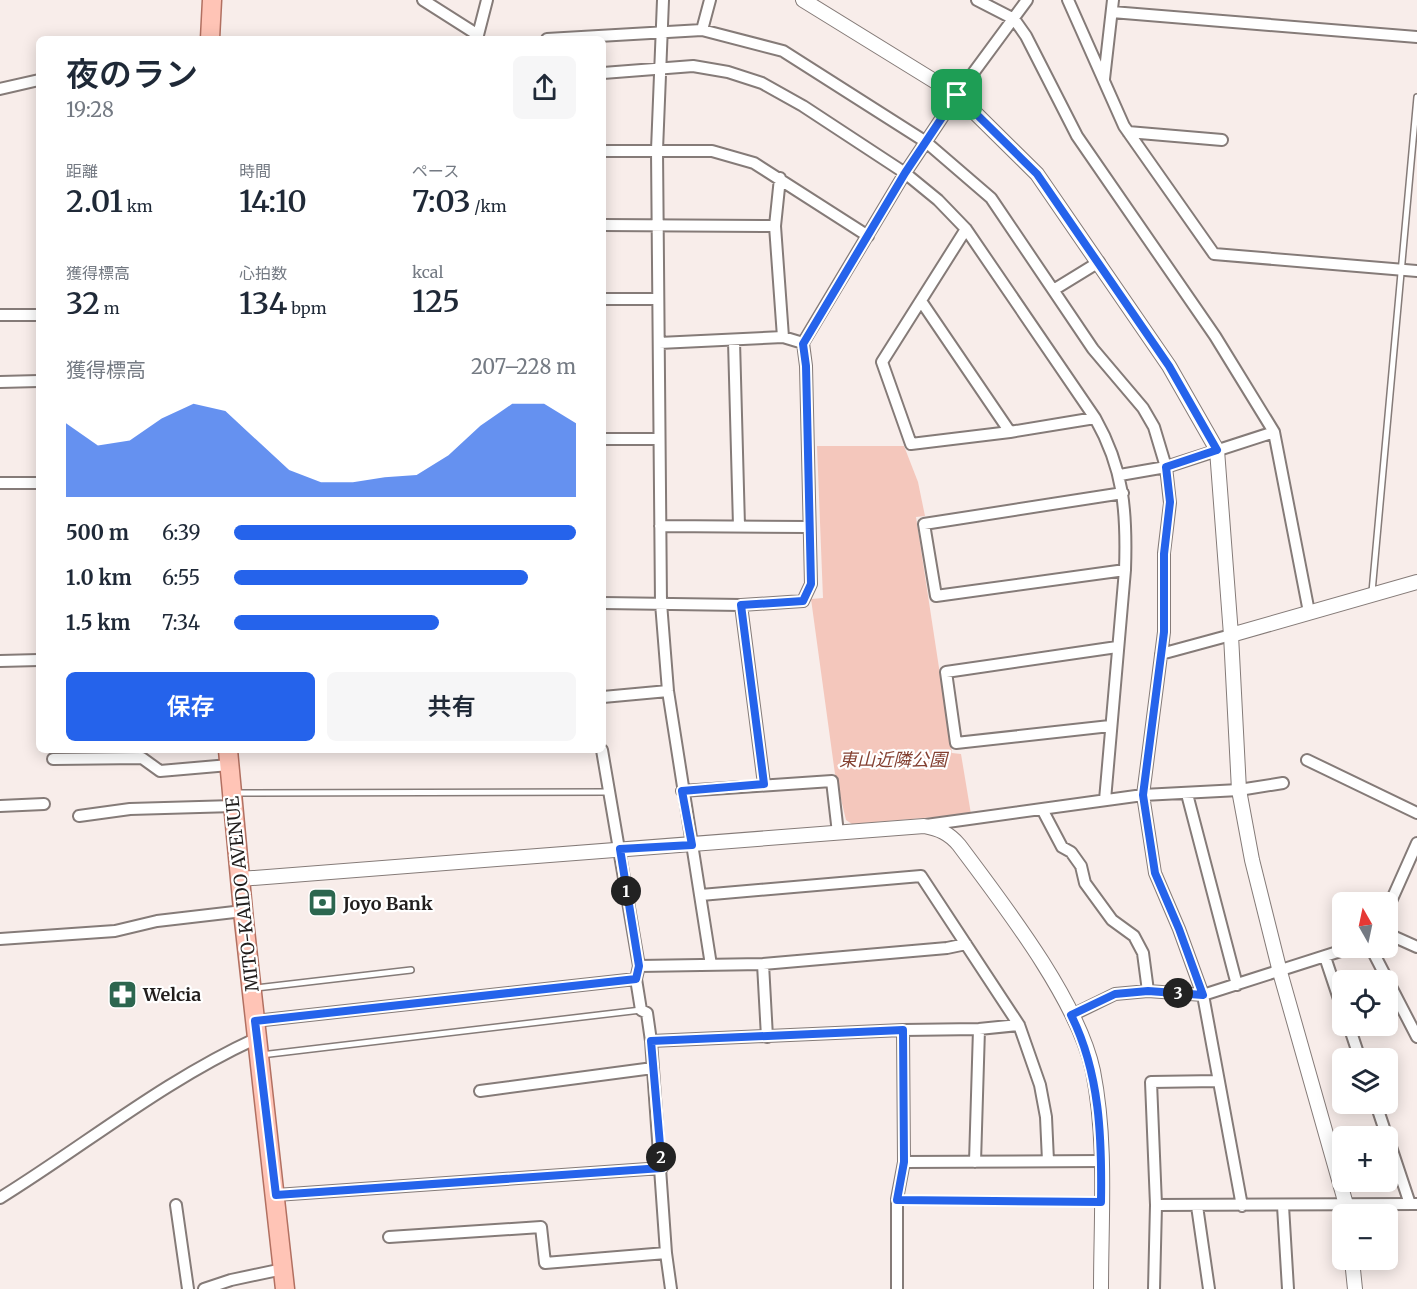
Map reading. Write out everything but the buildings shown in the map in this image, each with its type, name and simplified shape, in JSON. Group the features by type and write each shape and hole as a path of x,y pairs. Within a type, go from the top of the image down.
{"main road":[{"path":"210,36 212,0"},
{"name":"MITO-KAIDO AVENUE","path":"229,758 251,989 285,1289"}],"street":[{"path":"423,0 478,35 487,0"},
{"path":"663,0 657,150 661,603 668,690 711,965"},
{"path":"702,30 710,0"},
{"path":"803,0 957,95 1037,174 1169,366 1217,450 1232,635 1239,790 1252,860 1280,972 1346,1204"},
{"path":"977,0 1014,19 1026,36 1077,136 1215,336 1274,432 1309,612"},
{"path":"606,603 741,605 803,601 811,584 806,366 803,344 905,173 957,95 1027,0"},
{"path":"1068,0 1128,132 1214,254 1417,271"},
{"path":"1104,79 1113,0"},
{"path":"1112,12 1417,37"},
{"path":"585,36 662,30 702,30 783,51 926,142 991,198 1094,349 1143,408 1154,427 1166,467 1170,502 1164,554 1161,654 1143,795 1155,873 1179,929 1203,995 1242,1206"},
{"path":"606,73 693,66 728,72 762,83 803,106 905,173 938,200 966,229 1095,418 1110,444 1120,475 1123,493 1125,570 1105,800"},
{"path":"0,89 36,82"},
{"path":"1128,132 1222,140"},
{"path":"606,151 712,152 754,163 868,236"},
{"path":"780,178 775,226 783,338"},
{"path":"606,225 775,226"},
{"path":"966,229 882,362 911,444 1010,432 1095,418"},
{"path":"1055,290 1099,262"},
{"path":"606,299 658,299"},
{"path":"921,301 1010,432"},
{"path":"0,315 36,315"},
{"path":"659,343 783,338 803,344"},
{"path":"734,341 739,526"},
{"path":"0,382 36,381"},
{"path":"1120,475 1166,467 1274,432"},
{"path":"606,439 658,438"},
{"path":"0,483 36,483"},
{"path":"1123,493 924,524 936,596 1125,570"},
{"path":"660,526 808,527"},
{"path":"1161,654 1417,582"},
{"path":"741,605 764,784"},
{"path":"1110,726 956,743 946,672 1117,647"},
{"path":"0,661 36,660"},
{"path":"606,697 668,690"},
{"path":"602,753 639,966 636,979 641,1010 647,1013 651,1041 662,1168 666,1253 671,1289"},
{"path":"53,759 142,758 160,771 229,758"},
{"path":"1307,760 1417,813"},
{"path":"682,791 832,781 838,833"},
{"path":"240,879 838,833 1042,811 1143,795 1239,790 1283,783"},
{"path":"1187,794 1237,985"},
{"path":"79,816 233,800"},
{"path":"0,806 44,804"},
{"path":"1042,811 1062,847 1071,852 1076,859 1085,883 1112,920 1134,936 1143,953 1148,991"},
{"path":"924,825 945,832 959,845 1046,969 1083,1039 1092,1070 1102,1161 1101,1289"},
{"path":"1395,892 1417,843"},
{"path":"701,895 921,876 1019,1025 1033,1059 1040,1085 1046,1117 1048,1161"},
{"path":"0,939 115,931 157,921 243,911"},
{"path":"1398,938 1417,947"},
{"path":"639,966 763,964 947,948 966,944"},
{"path":"1071,1015 1115,994 1148,991 1203,995 1332,954"},
{"path":"1325,957 1332,978"},
{"path":"1376,958 1417,1037"},
{"path":"763,964 767,1037"},
{"path":"1,1194 152,1094 257,1038 636,979"},
{"path":"651,1041 979,1029 1019,1025"},
{"path":"975,1162 979,1029"},
{"path":"897,1289 897,1200 904,1162 903,1030"},
{"path":"480,1091 653,1068"},
{"path":"1154,1289 1156,1205 1151,1082 1218,1081"},
{"path":"904,1162 1102,1161"},
{"path":"1398,1164 1414,1204 1398,1205"},
{"path":"276,1195 662,1168"},
{"path":"1156,1205 1283,1206 1332,1209"},
{"path":"176,1206 188,1289"},
{"path":"1197,1206 1209,1289"},
{"path":"1283,1206 1288,1289"},
{"path":"389,1237 541,1227 545,1263 666,1253"},
{"path":"204,1289 231,1280 283,1269"},
{"path":"1353,1270 1354,1289"}],"lane":[{"path":"1372,594 1417,97"},
{"path":"233,800 608,792"},
{"path":"251,989 411,970"},
{"path":"257,1038 641,1010"},
{"path":"897,1200 1101,1202"}],"green space":[{"name":"東山近隣公園","path":"817,446 904,446 918,482 925,516 916,517 952,753 961,754 971,814 852,824 846,820 835,774 811,599 823,598"}],"place":[{"name":"Joyo Bank","path":"322,903"},
{"name":"Welcia","path":"122,994"}],"route":[{"path":"957,95 1037,174 1169,366 1217,450 1166,467 1170,502 1164,554 1164,632 1143,795 1155,873 1179,929 1203,995 1148,991 1115,994 1071,1015 1083,1039 1092,1070 1102,1161 1101,1202 897,1200 904,1162 903,1030 651,1041 662,1168 276,1195 255,1021 636,979 639,966 620,849 692,845 682,791 764,784 741,605 803,601 811,584 806,366 803,344 905,173 957,95"}]}
